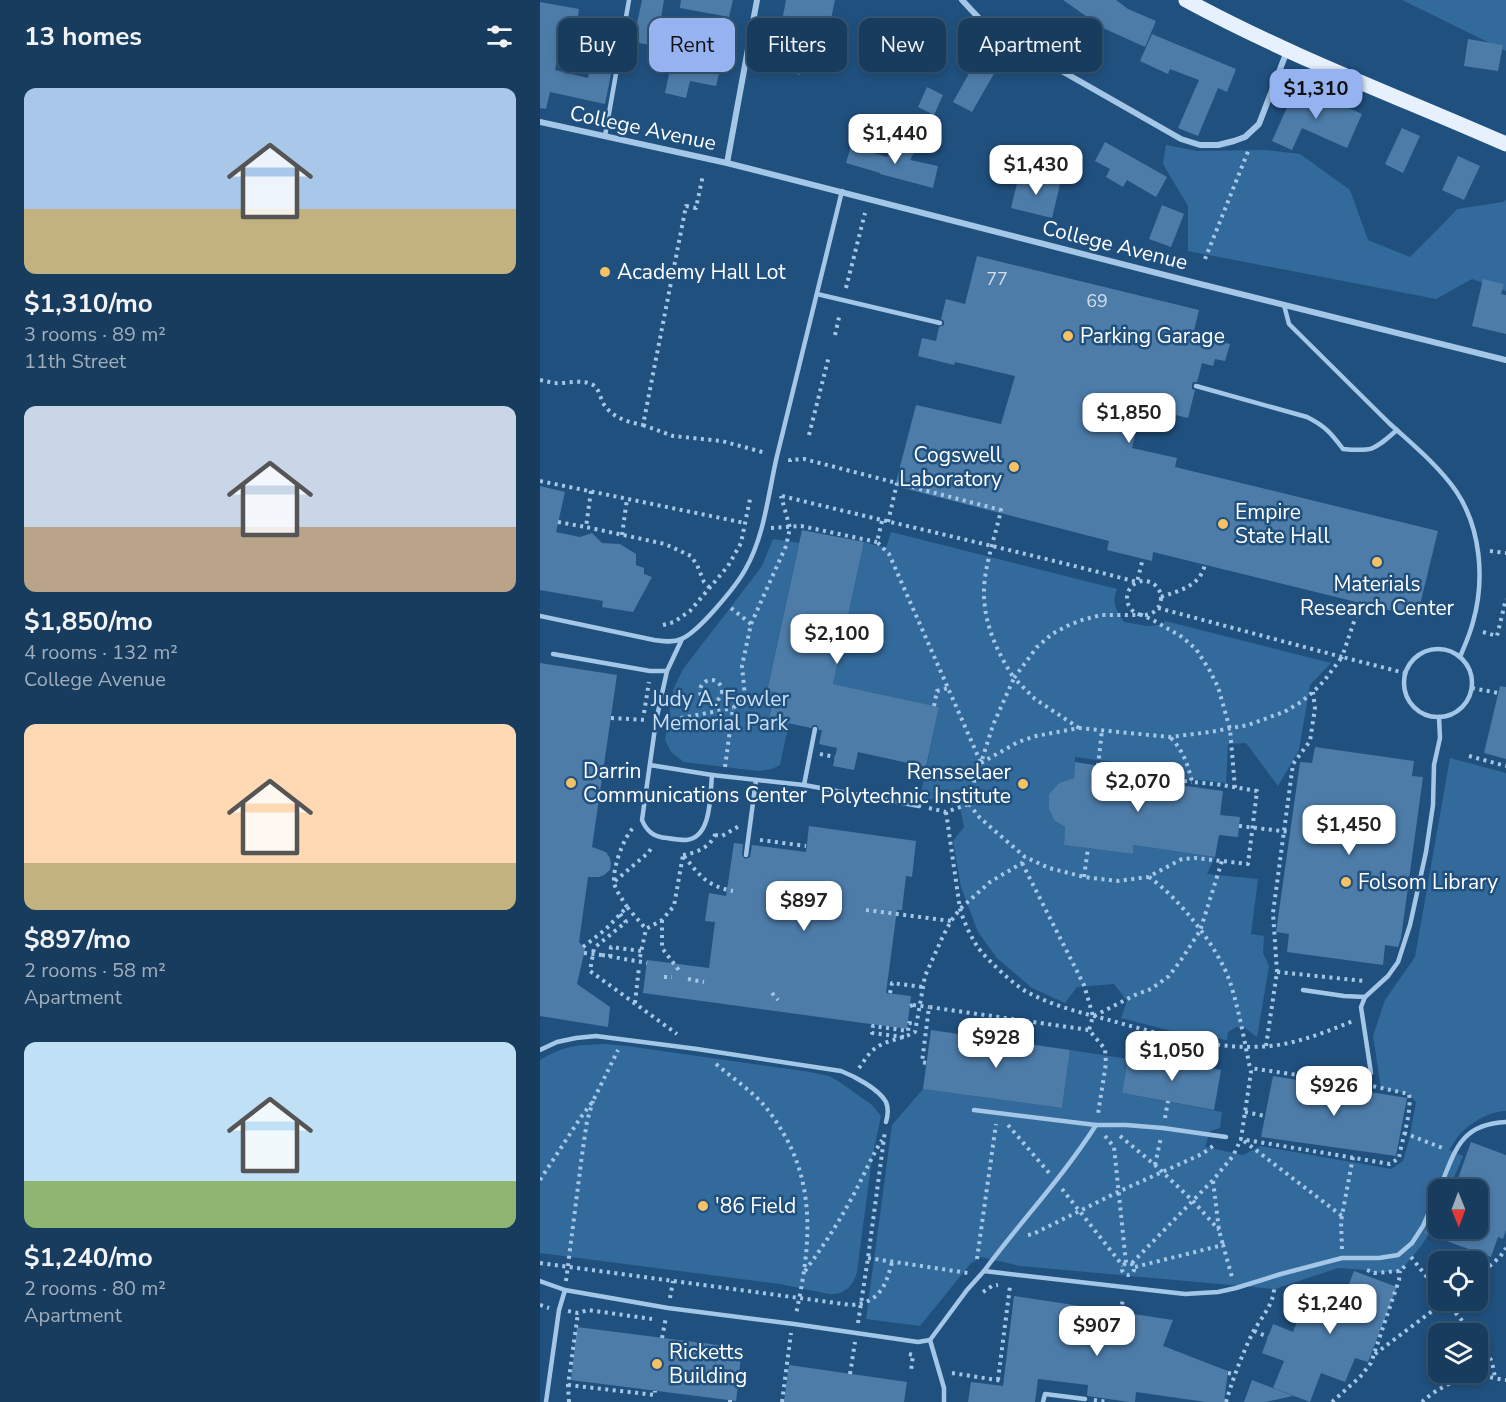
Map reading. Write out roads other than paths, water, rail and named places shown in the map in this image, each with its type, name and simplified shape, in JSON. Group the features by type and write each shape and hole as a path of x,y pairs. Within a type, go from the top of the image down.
{"main road":[{"path":"1186,0 1287,51 1506,144"}],"street":[{"path":"727,163 757,0"},
{"path":"962,0 990,30 1181,139 1200,145 1226,143 1245,136 1259,124 1287,51"},
{"name":"College Avenue","path":"540,122 842,191 1506,360"}],"lane":[{"path":"605,136 630,0"},
{"path":"712,775 704,829 696,837 686,840 649,833 642,820 656,721 667,671 682,639 723,601 745,570 754,549 762,526 842,191"},
{"path":"816,294 940,323"},
{"path":"1284,304 1288,324 1424,454 1455,490 1467,510 1479,557 1478,601 1460,657"},
{"path":"1196,386 1307,417 1322,424 1343,449 1362,451 1377,447 1397,430"},
{"path":"540,616 654,640 682,639"},
{"path":"1439,648 1454,652 1460,657 1471,674 1472,688 1466,702 1460,708 1446,716 1439,717 1423,713 1410,703 1404,689 1405,673 1412,660 1424,651 1439,648"},
{"path":"553,654 650,671 667,671"},
{"path":"1371,1073 1361,1007 1365,997 1388,976 1398,962 1410,925 1422,873 1433,805 1434,765 1440,738 1439,717"},
{"path":"804,785 815,729"},
{"path":"650,765 724,777 804,785 919,807"},
{"path":"746,855 756,780"},
{"path":"1303,990 1365,997"},
{"path":"540,1050 557,1042 596,1036 841,1071 854,1076 879,1093 886,1101 888,1112 886,1122"},
{"path":"974,1110 1096,1125 1163,1128 1226,1137"},
{"path":"1444,1179 1455,1153 1470,1132 1479,1127 1506,1122"},
{"path":"540,1281 565,1290 668,1308 918,1342 930,1340 967,1290 1056,1181 1096,1125"},
{"path":"984,1271 1185,1294 1218,1292 1342,1258 1379,1258 1398,1255 1412,1243 1428,1215"},
{"path":"546,1402 559,1310 565,1290"},
{"path":"930,1340 944,1388 944,1402"},
{"path":"1043,1402 1045,1394 1085,1399"}],"place":[{"name":"Academy Hall Lot","path":"605,272"},
{"name":"Parking Garage","path":"1068,336"},
{"name":"Cogswell Laboratory","path":"1014,467"},
{"name":"Empire State Hall","path":"1223,524"},
{"name":"Materials Research Center","path":"1377,562"},
{"name":"Darrin Communications Center","path":"571,783"},
{"name":"Rensselaer Polytechnic Institute","path":"1023,784"},
{"name":"Folsom Library","path":"1346,882"},
{"name":"'86 Field","path":"703,1206"},
{"name":"Ricketts Building","path":"657,1364"}],"park label":[{"name":"Judy A. Fowler Memorial Park","path":"720,711"}]}
